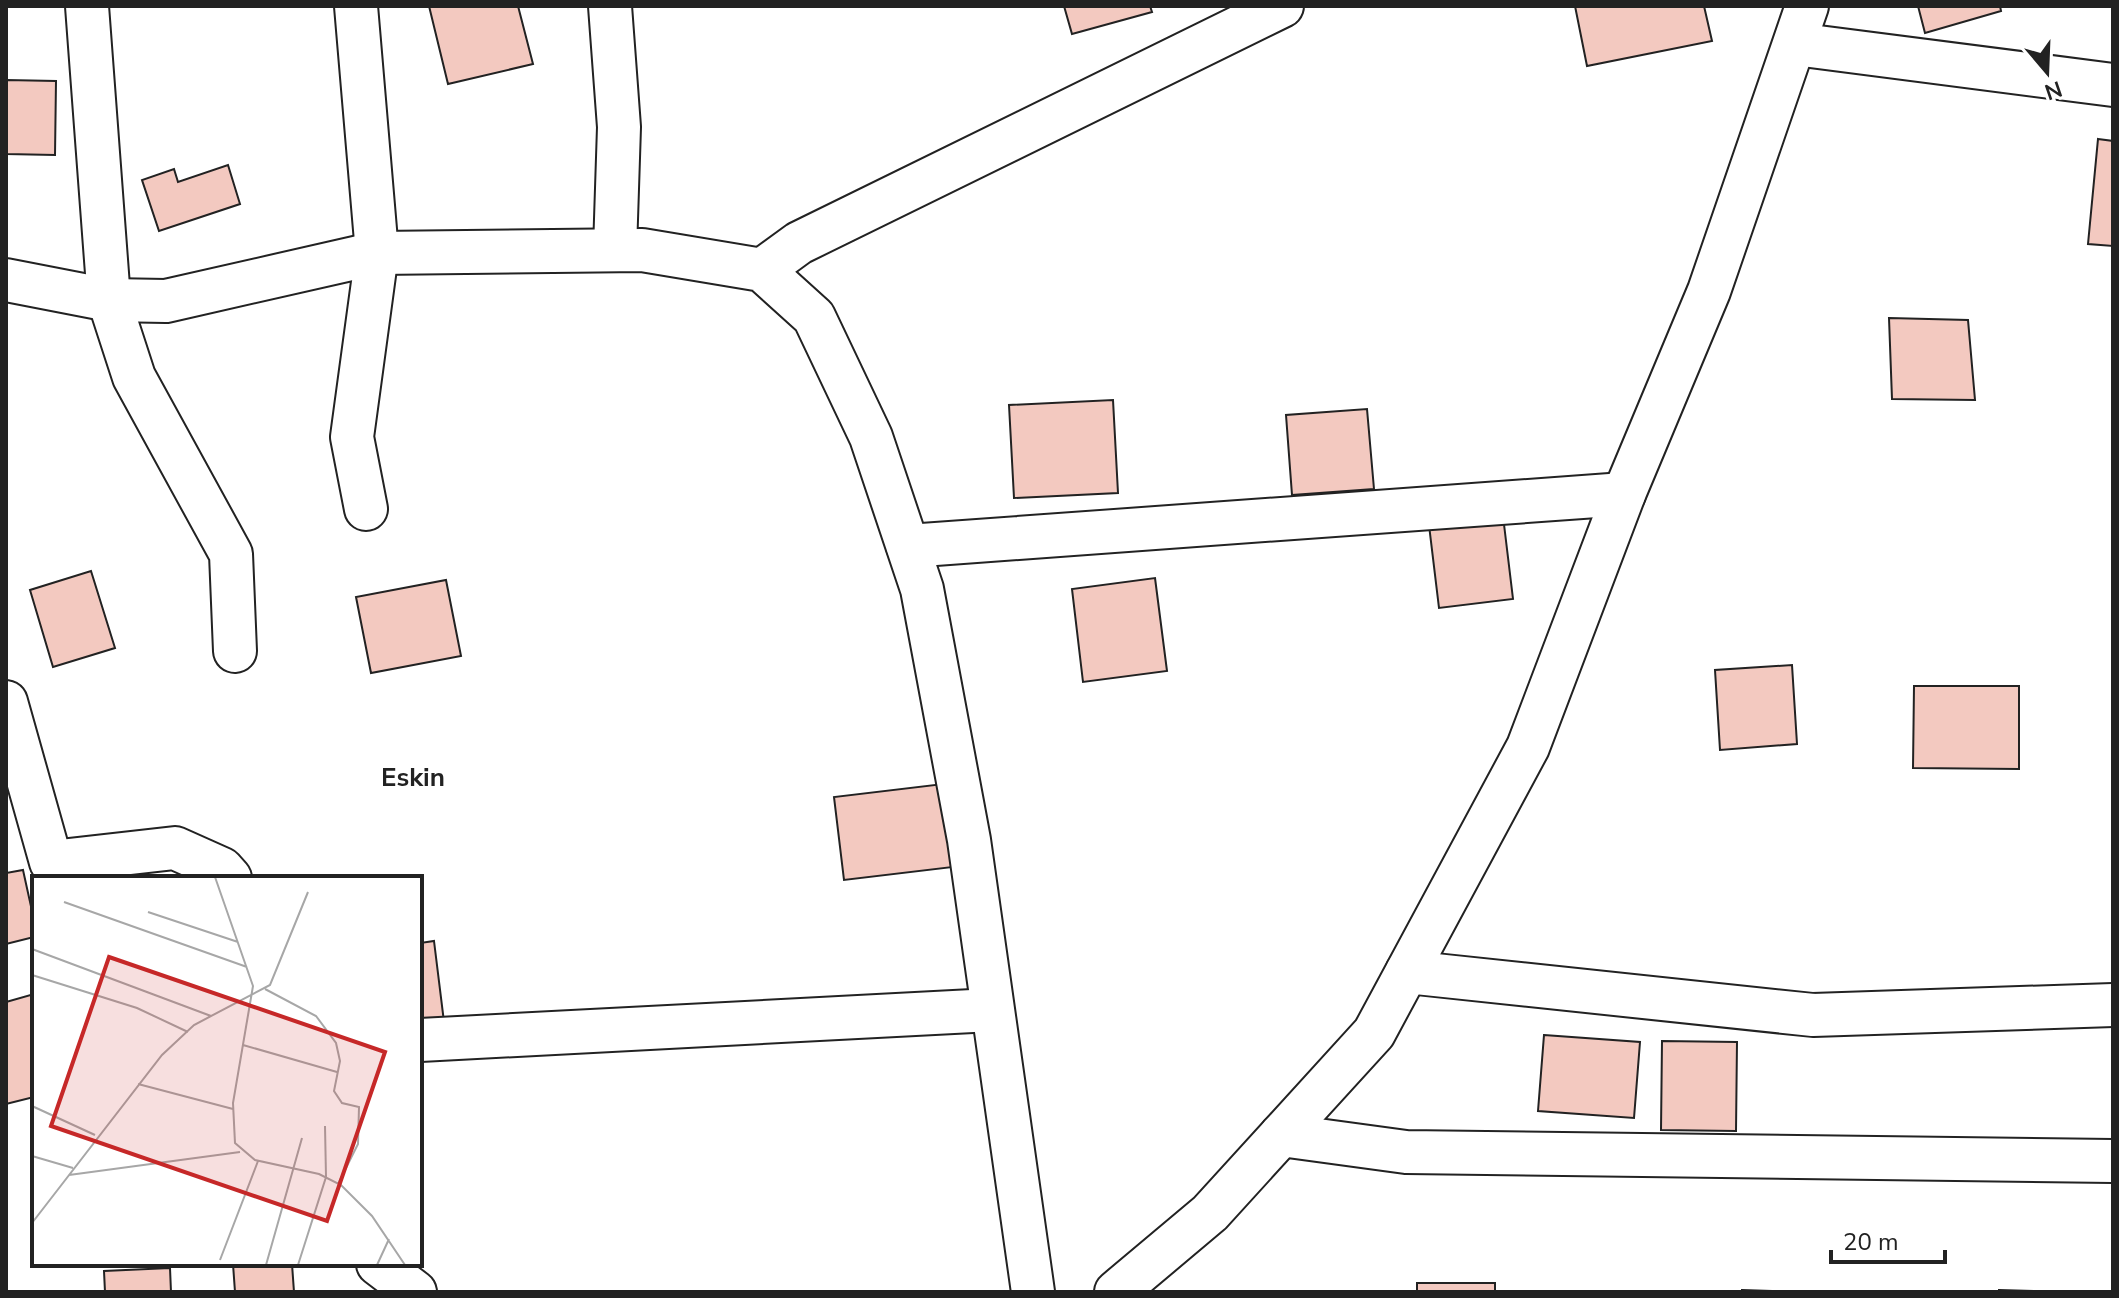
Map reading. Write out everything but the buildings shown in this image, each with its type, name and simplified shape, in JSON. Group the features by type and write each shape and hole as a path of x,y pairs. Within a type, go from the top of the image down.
{"street":[{"path":"87,6 109,300 134,377 231,554 235,651"},
{"path":"356,6 377,253 352,437 366,509"},
{"path":"610,6 619,127 615,250"},
{"path":"762,270 799,243 1282,6"},
{"path":"1116,1292 1210,1213 1374,1033 1407,972 1528,747 1624,494 1709,291 1801,25 2113,85"},
{"path":"9,291 109,300 166,301 377,253 642,250 762,270 814,317 871,437 922,589 969,840 1033,1292"},
{"path":"908,546 1624,494"},
{"path":"6,702 51,862 175,848 222,869 228,876"},
{"path":"1407,972 1813,1015 2113,1005"},
{"path":"422,1040 992,1010"},
{"path":"1281,1135 1406,1152 2113,1161"},
{"path":"381,1266 415,1292"}],"district":[{"name":"Eskin","path":"413,777"}]}
